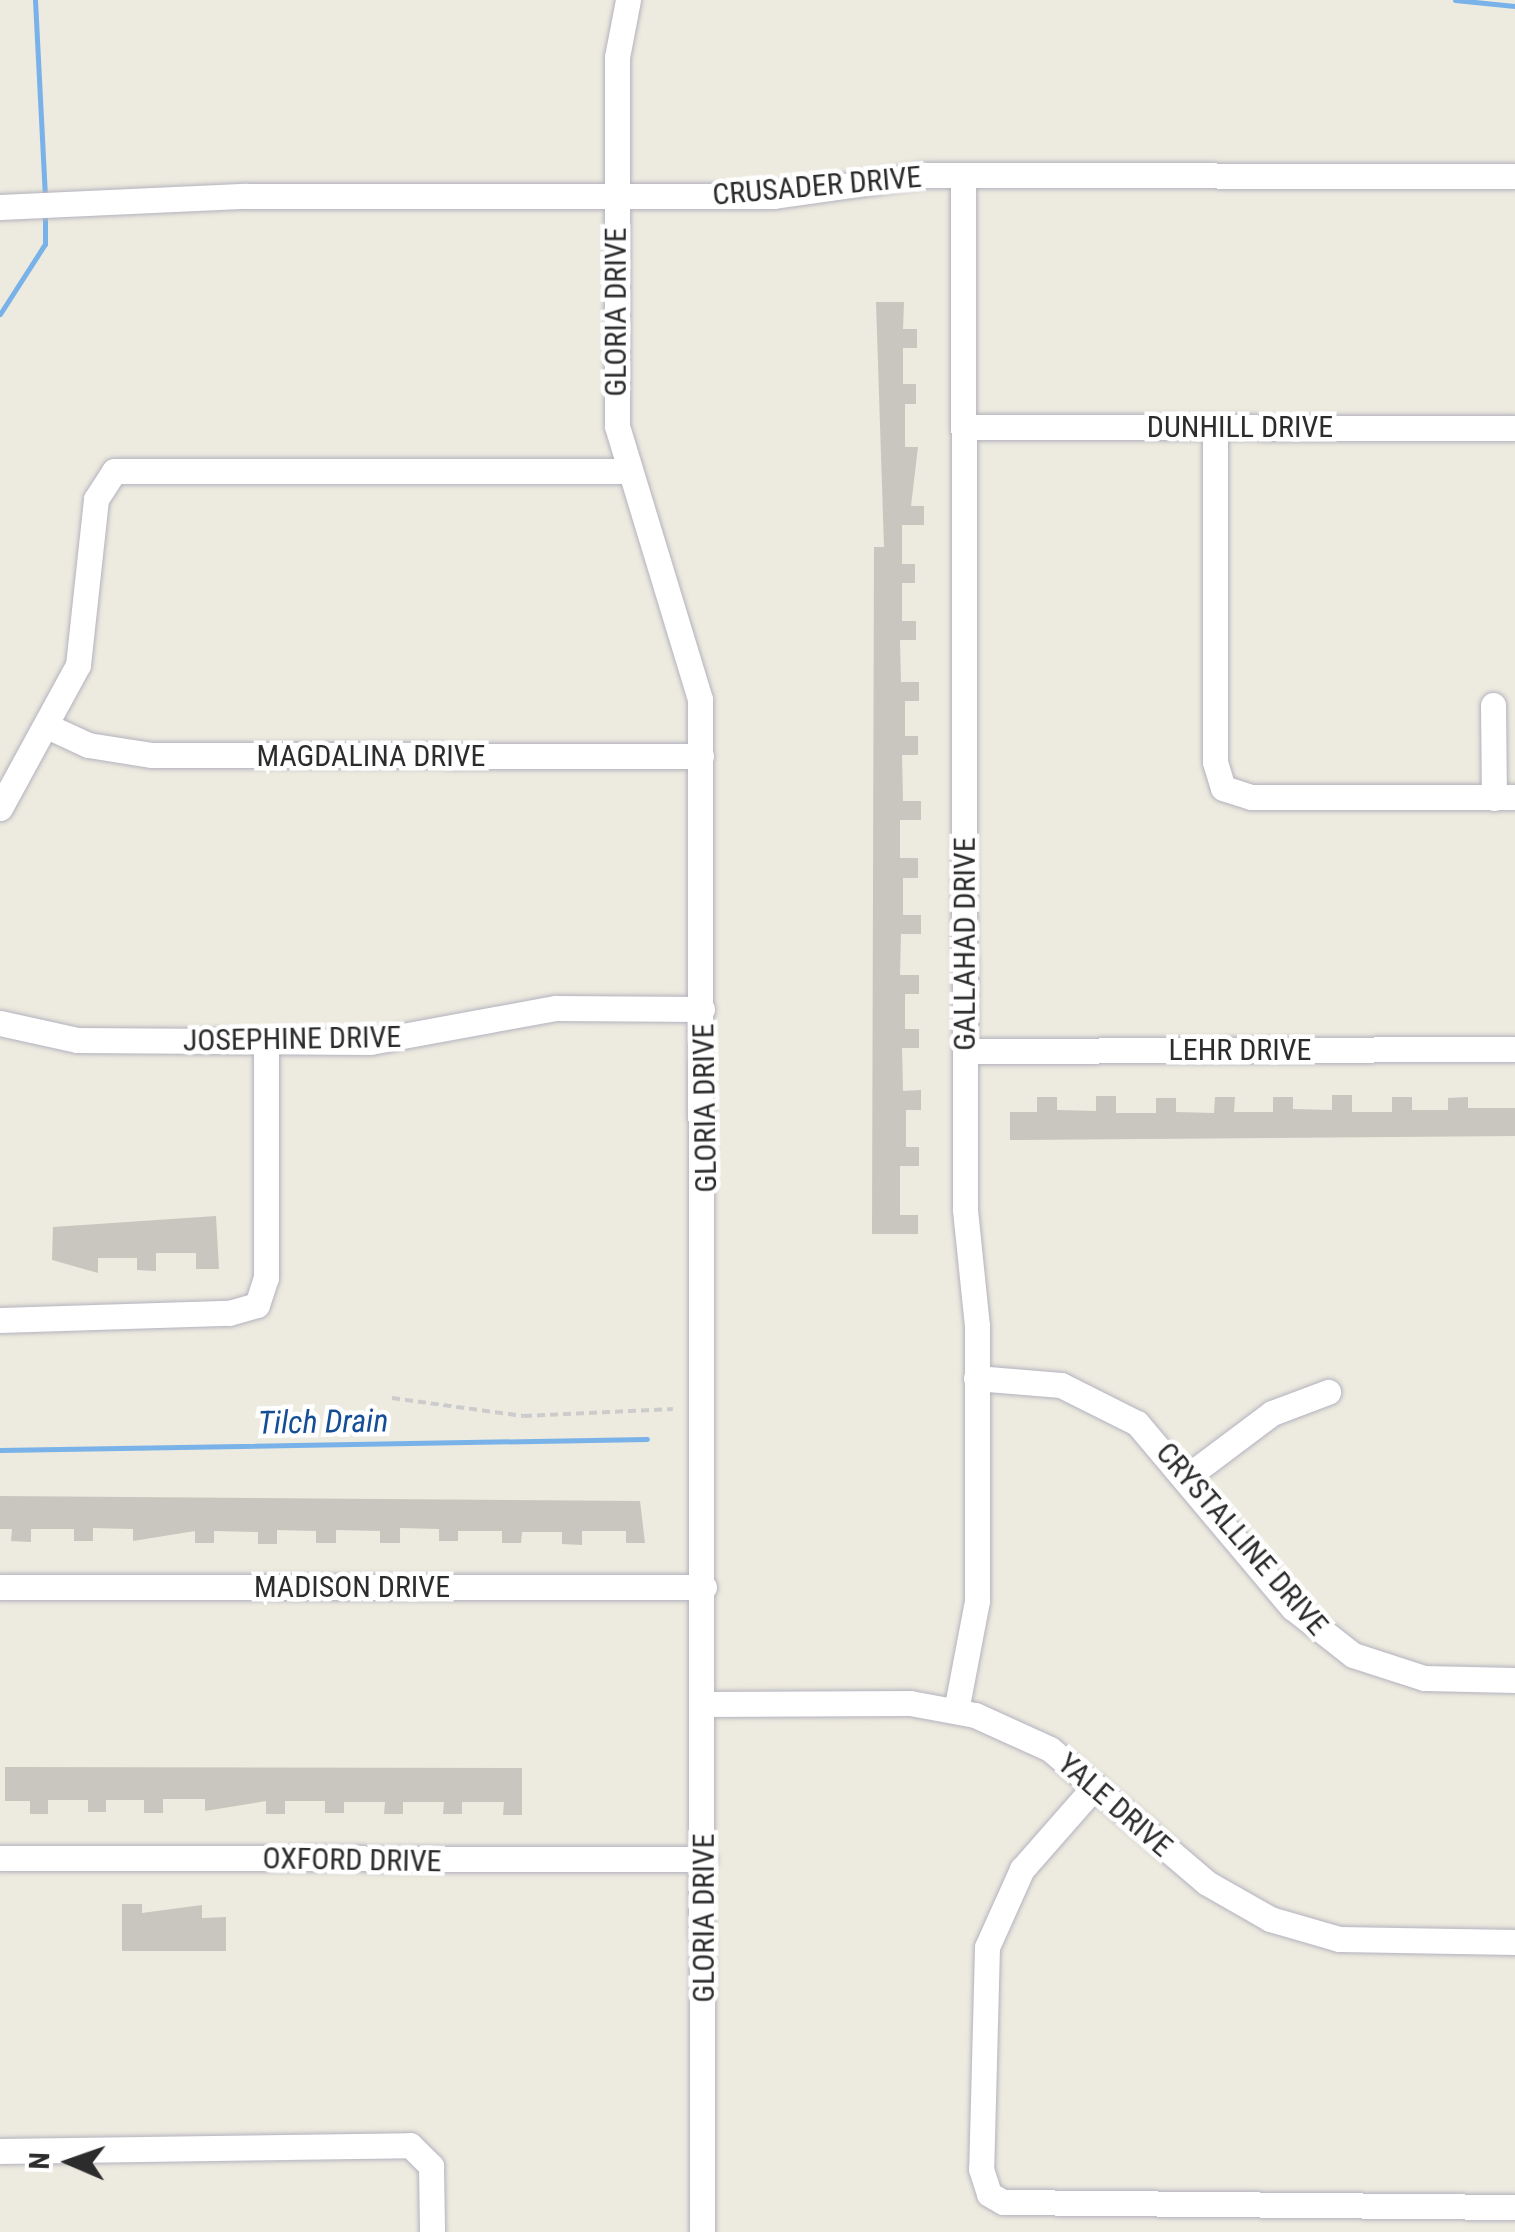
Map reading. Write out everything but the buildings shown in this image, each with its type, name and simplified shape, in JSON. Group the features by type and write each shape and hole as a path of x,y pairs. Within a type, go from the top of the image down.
{"street":[{"name":"GLORIA DRIVE","path":"628,0 616,198 624,472 691,649 701,756 702,2232"},
{"name":"CRUSADER DRIVE","path":"0,208 246,196 774,196 963,174 1515,176"},
{"name":"GALLAHAD DRIVE","path":"956,1711 977,1601 976,1378 965,1050 963,174"},
{"name":"DUNHILL DRIVE","path":"964,427 1515,428"},
{"path":"1214,427 1215,762 1223,788 1251,797 1504,798 1493,705"},
{"path":"0,808 78,666 104,477 125,469 624,472"},
{"name":"MAGDALINA DRIVE","path":"47,726 88,745 152,756 701,756"},
{"name":"JOSEPHINE DRIVE","path":"0,1022 77,1040 266,1042 422,1037 556,1008 702,1009"},
{"path":"0,1320 229,1314 256,1305 266,1278 266,1042"},
{"name":"LEHR DRIVE","path":"965,1050 1515,1049"},
{"name":"CRYSTALLINE DRIVE","path":"976,1378 1081,1391 1137,1422 1188,1476 1293,1608 1352,1655 1424,1678 1515,1680"},
{"path":"1188,1476 1272,1413 1328,1392"},
{"name":"MADISON DRIVE","path":"0,1587 704,1588"},
{"name":"YALE DRIVE","path":"704,1704 956,1711 1026,1736 1095,1786 1207,1883 1292,1928 1351,1940 1515,1942"},
{"path":"1095,1786 1022,1869 987,1947 981,2168 988,2194 1003,2202 1515,2207"},
{"name":"OXFORD DRIVE","path":"0,1858 704,1859"},
{"path":"0,2151 410,2145 431,2166 432,2232"}],"path":[{"path":"392,1398 524,1416 673,1409"}],"waterway":[{"path":"35,0 45,195"},
{"path":"1455,0 1515,6"},
{"path":"0,314 45,244 45,211"},
{"name":"Tilch Drain","path":"0,1450 647,1439"}]}
